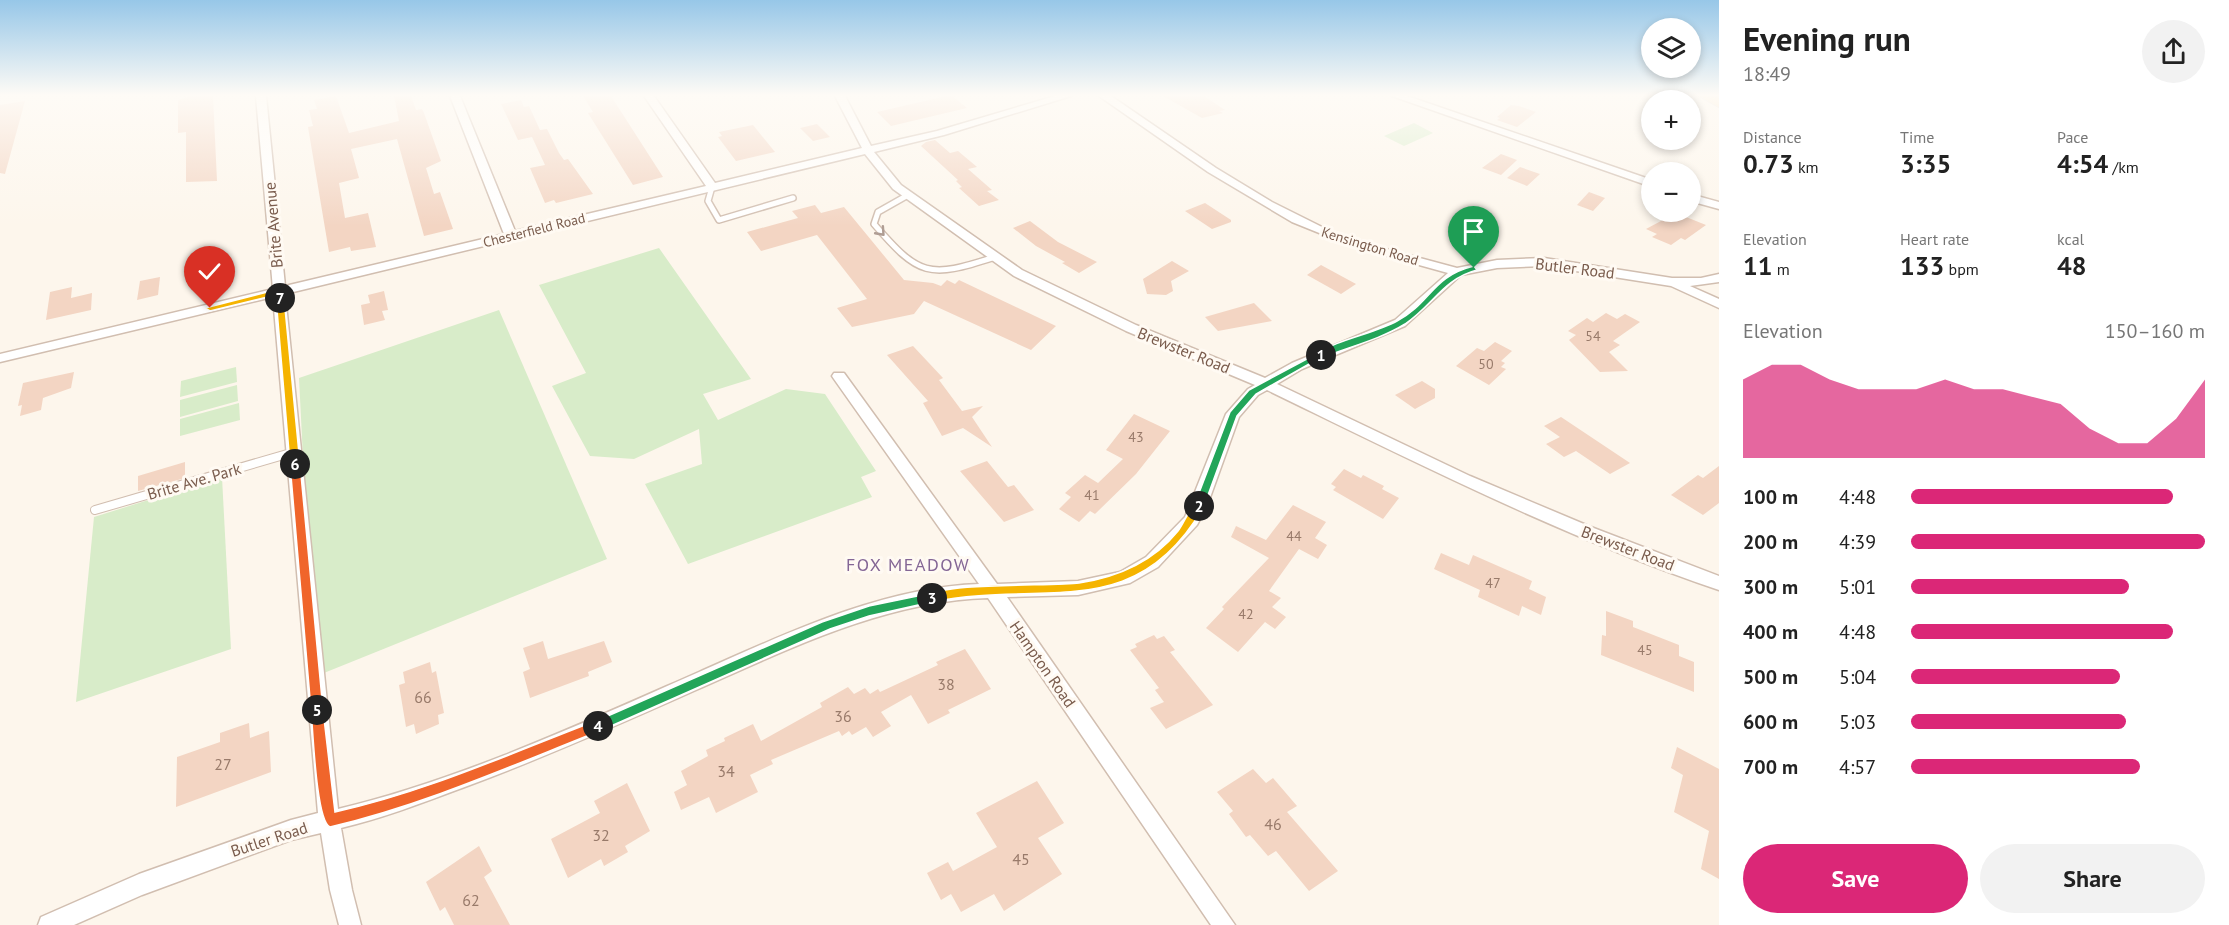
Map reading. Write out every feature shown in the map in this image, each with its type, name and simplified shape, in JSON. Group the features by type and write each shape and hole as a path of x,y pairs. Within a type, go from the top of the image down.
{"street":[{"name":"Brite Avenue","path":"265,139 325,792 341,890 350,925"},
{"path":"472,139 511,236"},
{"path":"679,139 712,187"},
{"name":"Brewster Road","path":"862,139 878,167 908,195 1018,273 1109,318 1266,384 1465,480 1585,531 1719,583"},
{"name":"Chesterfield Road","path":"0,358 913,139"},
{"name":"Kensington Road","path":"1169,139 1263,202 1316,229 1342,239 1457,272"},
{"path":"1522,139 1641,180"},
{"path":"1701,200 1719,206"},
{"name":"Butler Road","path":"49,925 138,885 291,830 379,809 551,746 826,625 869,611 957,592 1078,588 1124,578 1152,562 1191,521 1233,414 1253,392 1323,354 1400,323 1420,308 1445,281 1457,272 1497,264 1544,262 1672,282 1701,282 1719,278"},
{"path":"1672,282 1719,304"},
{"name":"Hampton Road","path":"839,376 993,592 1224,925"}],"lane":[{"path":"712,187 708,201 719,220 794,198"},
{"path":"908,195 878,212 874,224 908,261 926,268 943,270 960,268 995,257"},
{"name":"Brite Ave. Park","path":"95,510 294,452"}],"green space":[{"path":"1390,139 1419,139 1404,146"},
{"path":"659,248 751,379 703,394 718,420 786,389 825,394 876,471 861,477 872,497 688,564 645,484 702,464 699,429 634,459 590,456 552,386 586,373 539,285"},
{"path":"499,310 607,559 314,677 299,378"},
{"path":"236,367 237,382 180,397 181,381"},
{"path":"237,385 238,401 180,417 180,400"},
{"path":"239,403 240,420 180,436 180,419"},
{"path":"222,477 231,649 76,702 94,517"}],"building":[{"path":"0,139 15,139 5,174 0,173"},
{"path":"186,139 215,139 217,181 186,182"},
{"path":"310,139 396,139 351,149 359,178 339,183 345,218 368,213 376,247 351,251 350,247 329,252"},
{"path":"397,139 433,139 441,161 426,168 434,194 440,192 453,229 424,236"},
{"path":"533,139 552,139 564,160 568,159 593,194 556,203 554,200 545,203 530,168 545,165"},
{"path":"604,139 639,139 663,177 633,185"},
{"path":"720,139 765,139 775,152 736,161"},
{"path":"935,140 950,153 958,151 977,167 968,169 992,190 987,191 999,200 979,206 959,188 962,187 956,181 958,180 921,146"},
{"path":"1501,154 1517,160 1501,175 1482,168"},
{"path":"1520,167 1540,174 1527,186 1507,178"},
{"path":"1589,192 1605,198 1593,211 1577,205"},
{"path":"1205,203 1231,222 1212,229 1185,211"},
{"path":"815,205 821,213 844,207 904,280 941,286 947,280 955,284 959,280 1056,326 1031,350 924,301 914,314 852,327 837,308 867,299 817,235 761,251 747,232 798,218 792,211"},
{"path":"1030,221 1058,242 1097,262 1079,273 1062,263 1065,262 1036,246 1013,228"},
{"path":"1659,222 1698,222 1706,225 1685,240 1681,238 1671,245 1652,237 1657,234 1646,229"},
{"path":"220,253 220,259 225,258 225,277 201,283 202,257"},
{"path":"1172,261 1189,271 1171,281 1173,291 1166,295 1147,294 1143,279"},
{"path":"1321,265 1356,284 1341,294 1307,275"},
{"path":"160,277 158,295 137,300 140,281"},
{"path":"72,287 71,298 92,293 91,310 46,320 50,292"},
{"path":"384,291 388,310 382,311 385,320 364,325 361,305 370,303 368,295"},
{"path":"1254,303 1272,321 1218,331 1205,317"},
{"path":"1606,313 1617,319 1625,314 1640,322 1613,341 1620,345 1609,352 1628,371 1600,372 1569,340 1576,335 1568,331 1587,318 1593,322"},
{"path":"1495,342 1512,351 1501,361 1505,363 1501,367 1506,369 1489,385 1456,366 1477,348 1484,351"},
{"path":"913,346 943,378 939,380 962,411 983,406 972,417 992,447 963,428 942,436 923,403 928,401 887,355"},
{"path":"74,372 71,388 43,398 41,410 20,416 22,405 18,406 23,383"},
{"path":"1422,381 1435,389 1435,398 1415,409 1395,395"},
{"path":"1134,414 1170,431 1136,474 1095,514 1090,511 1079,522 1059,509 1071,497 1065,493 1085,475 1098,483 1123,459 1106,450"},
{"path":"1561,417 1630,463 1610,474 1576,451 1564,457 1546,444 1560,437 1544,426"},
{"path":"987,461 1008,487 1014,485 1034,510 1004,522 960,471"},
{"path":"185,462 185,478 138,491 138,476"},
{"path":"1719,466 1719,503 1703,515 1671,495 1698,475 1703,478"},
{"path":"1344,469 1361,478 1363,475 1384,486 1382,489 1399,498 1383,519 1333,490 1336,487 1331,484"},
{"path":"1293,505 1326,522 1315,538 1327,545 1318,559 1299,549 1269,591 1281,598 1272,607 1286,617 1275,629 1265,622 1238,652 1206,628 1224,609 1222,607 1269,558 1231,537 1236,526 1266,540"},
{"path":"1441,553 1469,565 1473,555 1532,581 1529,589 1546,597 1541,615 1522,606 1519,616 1478,597 1480,590 1434,569"},
{"path":"1606,611 1633,621 1633,627 1679,645 1679,656 1694,662 1694,692 1601,655 1602,635 1606,636"},
{"path":"1154,635 1157,639 1164,636 1175,650 1170,652 1213,705 1166,729 1150,708 1164,702 1155,690 1159,688 1130,650 1137,647 1135,644"},
{"path":"543,641 548,659 604,641 612,662 588,672 589,676 530,698 523,672 530,669 523,648"},
{"path":"965,649 991,689 948,710 950,713 928,724 911,695 881,712 891,726 873,737 866,727 852,735 849,731 842,736 839,731 771,760 773,764 750,775 758,792 716,813 709,797 681,810 674,792 687,785 681,771 708,756 706,750 725,741 724,738 753,724 761,741 822,707 820,703 848,687 854,694 865,688 870,694 878,689 880,692 938,665 936,662"},
{"path":"430,662 432,673 436,671 444,713 438,715 439,724 416,734 414,724 406,727 399,685 405,683 403,672"},
{"path":"249,723 250,738 269,731 271,772 176,807 177,757 220,742 220,733"},
{"path":"1677,747 1719,769 1719,879 1701,869 1709,831 1674,812 1683,775 1671,768"},
{"path":"1253,769 1266,783 1273,778 1297,806 1287,812 1338,871 1309,891 1276,851 1268,856 1250,835 1246,837 1229,814 1233,811 1217,792"},
{"path":"1037,781 1064,823 1038,838 1062,874 1004,911 994,894 961,912 951,894 941,900 927,873 948,862 953,871 997,847 976,813"},
{"path":"627,783 650,831 625,846 628,852 604,866 601,859 568,878 551,839 600,813 594,801"},
{"path":"479,846 492,871 484,877 510,925 454,925 445,907 440,911 426,882"}],"district":[{"name":"FOX MEADOW","path":"908,565"}],"route":[{"path":"210,308 279,291 325,792 330,820 379,809 551,746 826,625 869,611 957,592 1014,592 1078,588 1124,578 1152,562 1167,549 1191,521 1199,506 1226,428 1233,414 1253,392 1297,366 1400,323 1420,308 1445,281 1457,272 1474,268"}]}
